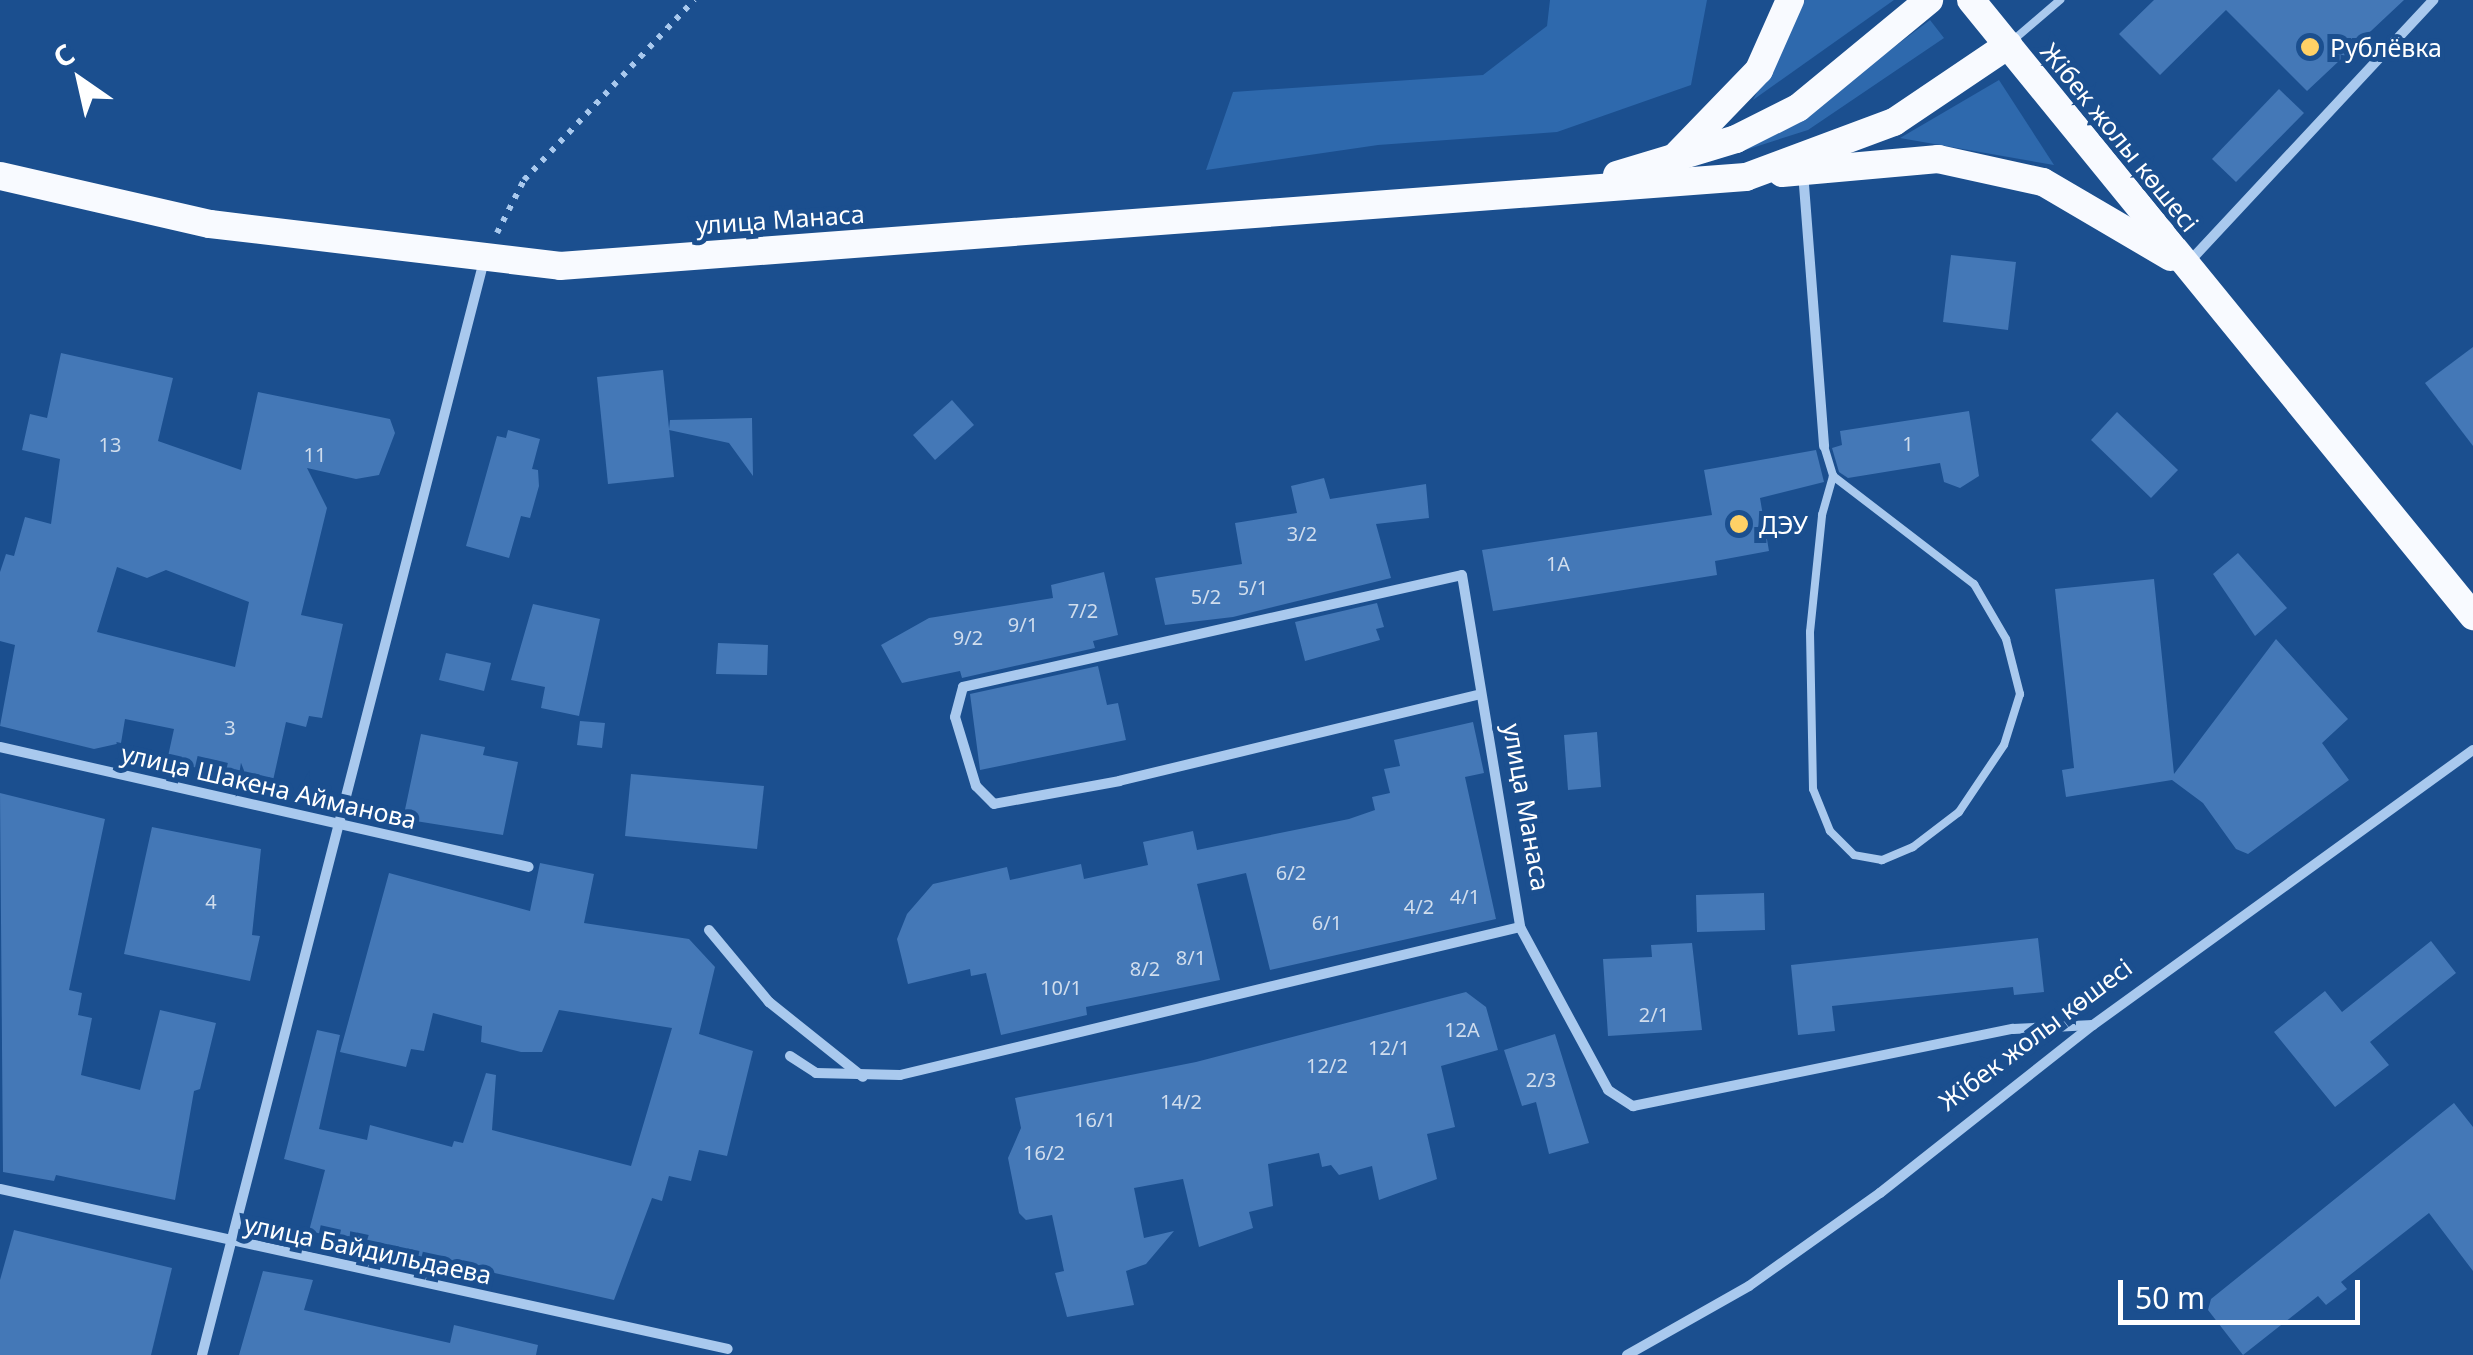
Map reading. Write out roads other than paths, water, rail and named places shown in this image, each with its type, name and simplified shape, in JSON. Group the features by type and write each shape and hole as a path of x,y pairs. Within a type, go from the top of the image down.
{"highway":[{"path":"1676,156 1758,70 1790,0"},
{"path":"1572,189 1736,140 1798,108 1929,0"},
{"name":"Жібек жолы көшесі","path":"1971,0 2473,616"},
{"path":"1746,176 1894,122 2008,46"},
{"path":"1572,189 1938,158 2043,182 2186,266"},
{"name":"улица Манаса","path":"0,176 210,224 560,266 1572,189"}],"street":[{"name":"Жібек жолы көшесі","path":"2186,266 2433,0"},
{"path":"1803,171 1824,446"},
{"path":"202,1355 485,256"},
{"name":"улица Манаса","path":"1477,694 1120,781 994,804 976,786 955,717 963,686 1462,575 1477,694 1520,927 1608,1090 1633,1106 2013,1030 2093,1025"},
{"name":"улица Шакена Айманова","path":"0,746 340,820 529,867"},
{"name":"Жібек жолы көшесі","path":"1628,1355 1749,1286 1847,1216 2093,1025 2473,750"},
{"name":"улица Манаса","path":"790,1056 816,1074 864,1077 972,1060 1520,927"},
{"path":"708,930 769,1002 864,1077"},
{"name":"улица Байдильдаева","path":"0,1189 728,1348"}],"lane":[{"path":"2008,46 2060,0"},
{"path":"1824,446 1833,476 1822,515 1810,632 1813,789 1830,831 1854,855 1882,860 1913,847 1959,812 2004,745 2020,694 2006,639 1974,584 1833,476"}],"place":[{"name":"Рублёвка","path":"2310,47"},
{"name":"ДЭУ","path":"1739,524"}]}
